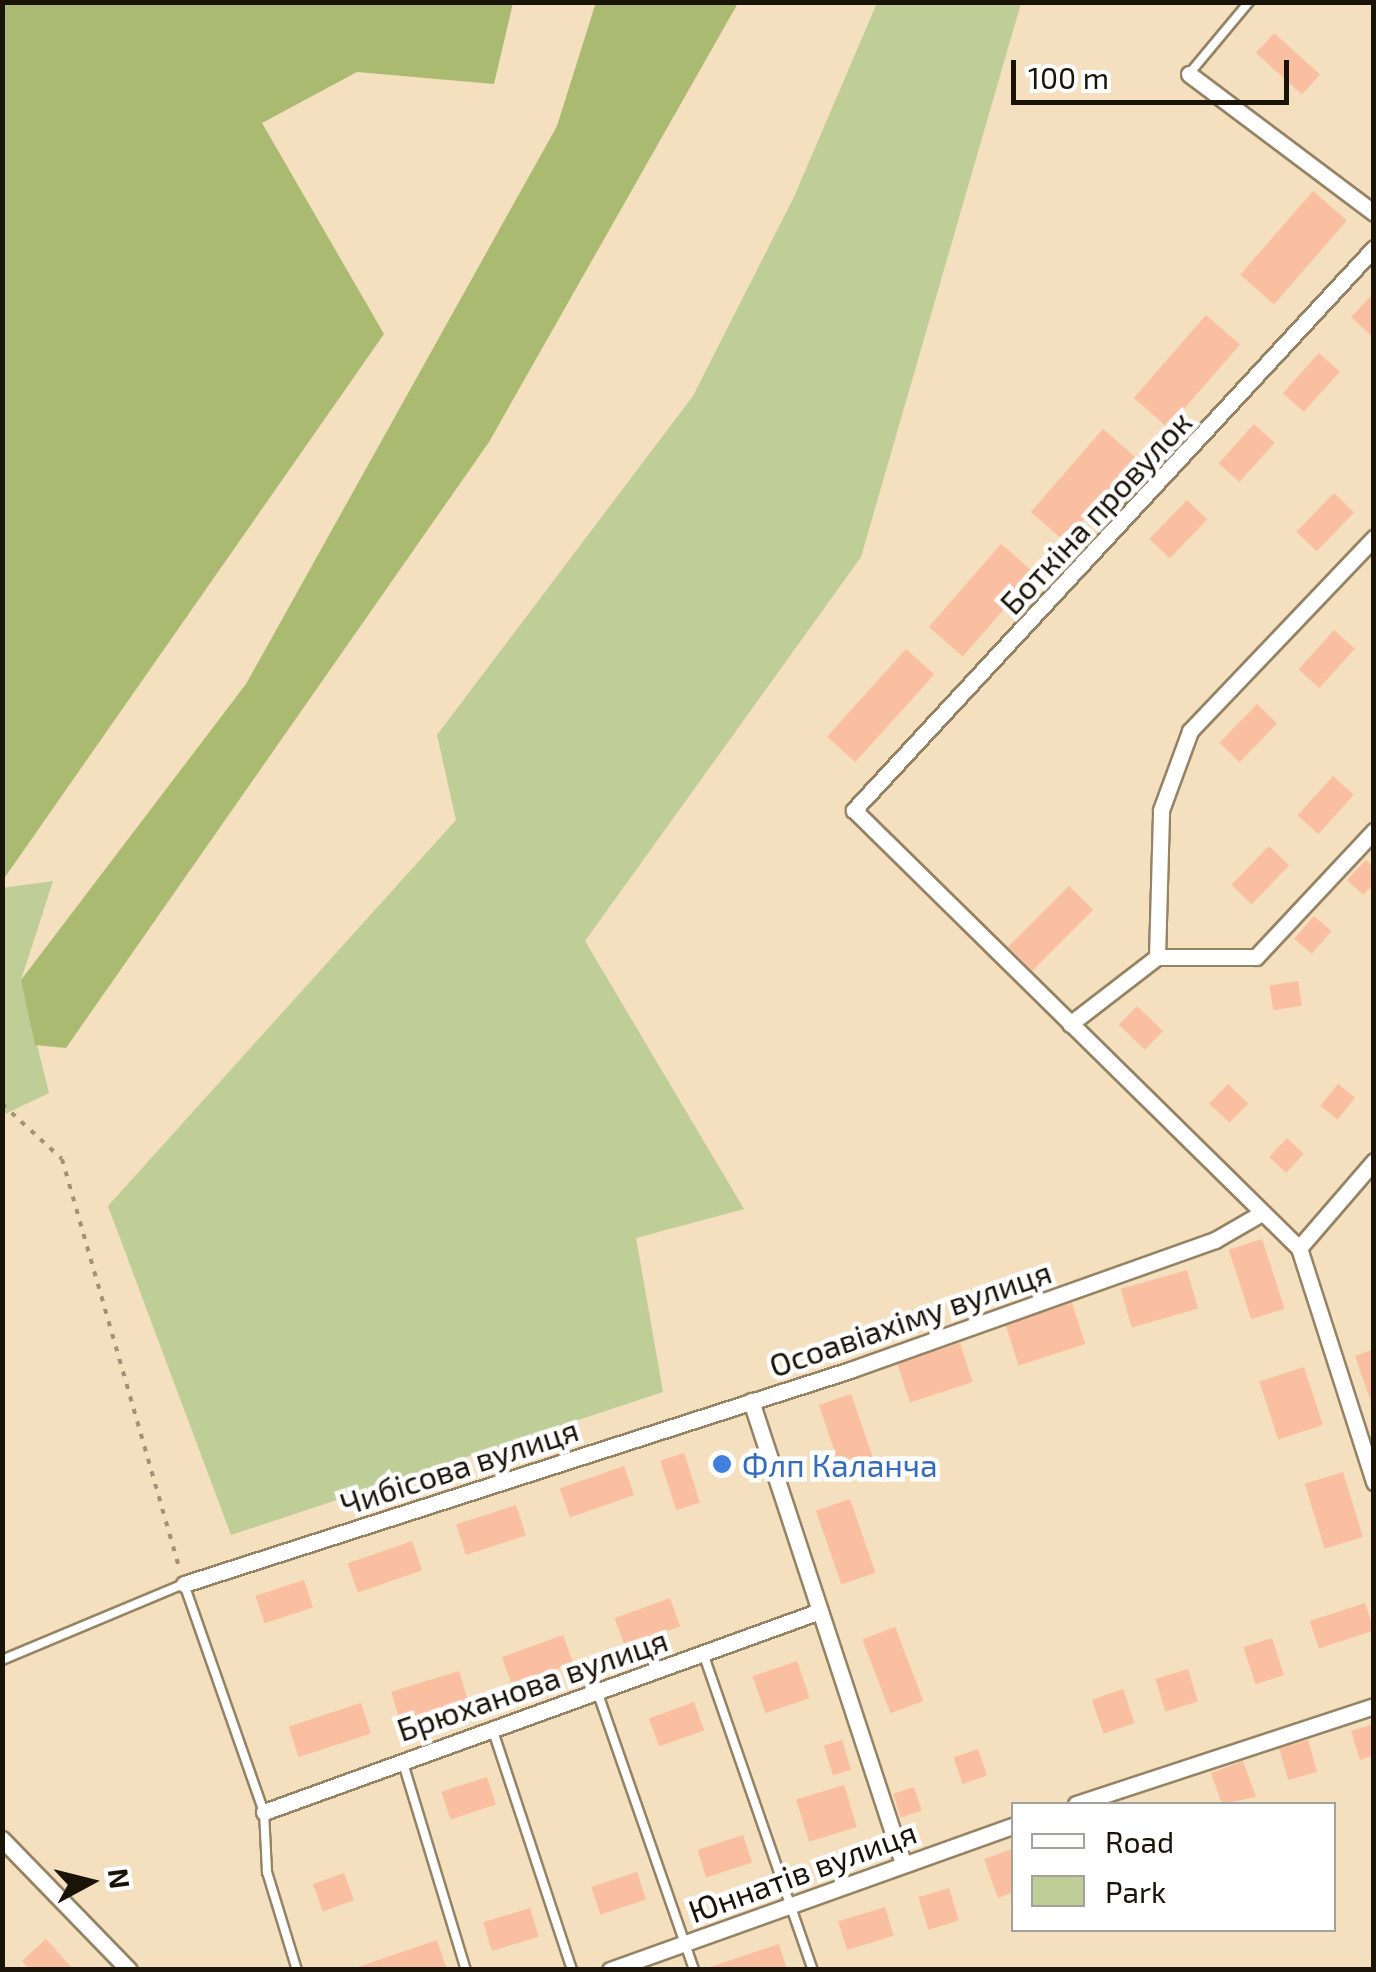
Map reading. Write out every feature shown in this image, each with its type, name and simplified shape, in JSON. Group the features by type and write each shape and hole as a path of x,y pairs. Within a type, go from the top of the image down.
{"street":[{"path":"1189,74 1374,214"},
{"name":"Боткіна провулок","path":"1070,1024 854,810 1374,248"},
{"path":"1156,957 1161,810 1190,731 1374,538"},
{"path":"1374,832 1256,957 1156,957 1070,1024 1299,1248 1374,1482"},
{"path":"1299,1248 1374,1161"},
{"name":"Осоавіахіму вулиця","path":"903,1862 751,1401 1215,1240 1260,1214"},
{"name":"Чибісова вулиця","path":"184,1584 751,1401"},
{"name":"Брюханова вулиця","path":"264,1812 402,1758 820,1611"},
{"path":"1082,1802 1374,1706"},
{"name":"Юннатів вулиця","path":"610,1970 1011,1826"},
{"path":"2,1839 129,1970"}],"lane":[{"path":"1189,74 1249,2"},
{"path":"2,1660 184,1584 264,1812 266,1872 298,1970"},
{"path":"702,1653 814,1970"},
{"path":"597,1692 694,1970"},
{"path":"492,1727 572,1970"},
{"path":"402,1758 466,1970"}],"path":[{"path":"2,1104 62,1159 184,1584"}],"green space":[{"path":"3,2 513,3 494,84 357,72 262,123 384,334 3,880"},
{"path":"596,2 738,3 489,442 66,1048 35,1045 21,980 246,684 557,126"},
{"path":"877,3 1021,3 861,557 585,941 744,1209 636,1238 663,1392 231,1535 108,1206 456,820 437,735 693,396 794,197"},
{"path":"53,881 21,980 49,1093 3,1115 2,888"}],"building":[{"path":"1274,33 1320,74 1302,95 1256,53"},
{"path":"1313,191 1347,221 1274,304 1240,275"},
{"path":"1374,293 1374,338 1351,317"},
{"path":"1206,315 1240,345 1168,428 1134,398"},
{"path":"1319,353 1340,372 1304,412 1283,393"},
{"path":"1254,424 1275,443 1239,482 1219,463"},
{"path":"1103,429 1137,459 1065,542 1031,512"},
{"path":"1334,493 1354,512 1317,551 1296,532"},
{"path":"1187,500 1207,519 1170,558 1149,539"},
{"path":"1001,544 1035,574 963,657 929,627"},
{"path":"1334,630 1355,649 1319,688 1299,669"},
{"path":"906,649 934,674 855,762 827,737"},
{"path":"1257,704 1277,723 1240,762 1219,743"},
{"path":"1333,776 1354,795 1318,834 1298,815"},
{"path":"1269,846 1289,865 1252,904 1231,885"},
{"path":"1366,860 1374,867 1374,884 1363,895 1347,880"},
{"path":"1069,886 1093,910 1032,971 1008,947"},
{"path":"1314,916 1331,931 1312,954 1294,939"},
{"path":"1298,981 1302,1006 1273,1010 1269,986"},
{"path":"1137,1006 1163,1031 1145,1050 1119,1025"},
{"path":"1228,1084 1248,1103 1229,1123 1209,1103"},
{"path":"1338,1084 1355,1098 1337,1120 1320,1106"},
{"path":"1287,1138 1304,1154 1286,1173 1269,1157"},
{"path":"1262,1239 1285,1308 1251,1319 1229,1250"},
{"path":"1187,1270 1198,1308 1132,1327 1121,1289"},
{"path":"1072,1303 1085,1344 1019,1366 1005,1325"},
{"path":"960,1343 973,1382 910,1402 897,1363"},
{"path":"1374,1349 1374,1402 1371,1402 1355,1356"},
{"path":"1304,1367 1323,1425 1278,1440 1259,1382"},
{"path":"851,1394 875,1465 843,1476 819,1405"},
{"path":"684,1453 700,1502 676,1510 660,1461"},
{"path":"624,1466 634,1495 570,1517 560,1488"},
{"path":"1343,1472 1363,1537 1325,1549 1305,1484"},
{"path":"850,1499 875,1573 841,1584 816,1511"},
{"path":"516,1505 526,1535 466,1555 456,1524"},
{"path":"412,1541 422,1570 358,1592 348,1563"},
{"path":"304,1580 313,1608 264,1623 255,1596"},
{"path":"670,1598 680,1626 625,1646 615,1618"},
{"path":"1365,1603 1374,1631 1319,1649 1310,1621"},
{"path":"895,1627 923,1701 891,1713 862,1640"},
{"path":"563,1635 573,1663 512,1685 502,1657"},
{"path":"1272,1638 1284,1675 1256,1684 1243,1647"},
{"path":"797,1661 810,1698 765,1713 753,1676"},
{"path":"1188,1669 1198,1702 1165,1711 1155,1679"},
{"path":"459,1671 468,1700 400,1720 391,1692"},
{"path":"1123,1689 1135,1723 1104,1734 1092,1700"},
{"path":"694,1702 704,1730 659,1747 649,1718"},
{"path":"361,1703 371,1733 299,1757 289,1726"},
{"path":"1374,1724 1374,1755 1360,1760 1351,1731"},
{"path":"842,1740 851,1770 833,1775 824,1746"},
{"path":"1308,1740 1317,1772 1288,1780 1279,1748"},
{"path":"978,1749 987,1775 963,1784 953,1757"},
{"path":"1243,1761 1256,1797 1221,1802 1211,1773"},
{"path":"487,1777 496,1805 450,1819 441,1792"},
{"path":"844,1785 857,1827 809,1842 796,1800"},
{"path":"914,1787 922,1811 901,1818 893,1794"},
{"path":"743,1835 752,1863 706,1877 697,1850"},
{"path":"1011,1849 1011,1893 998,1898 984,1859"},
{"path":"637,1872 646,1900 600,1914 591,1887"},
{"path":"344,1873 354,1900 323,1912 313,1884"},
{"path":"949,1888 959,1921 928,1930 918,1897"},
{"path":"885,1907 894,1936 847,1950 838,1921"},
{"path":"530,1908 539,1937 492,1951 483,1922"},
{"path":"46,1939 74,1970 30,1970 22,1961"},
{"path":"437,1940 447,1970 359,1970 358,1967"},
{"path":"779,1944 787,1970 711,1970 710,1967"}],"place":[{"name":"Флп Каланча","path":"722,1464"}]}
